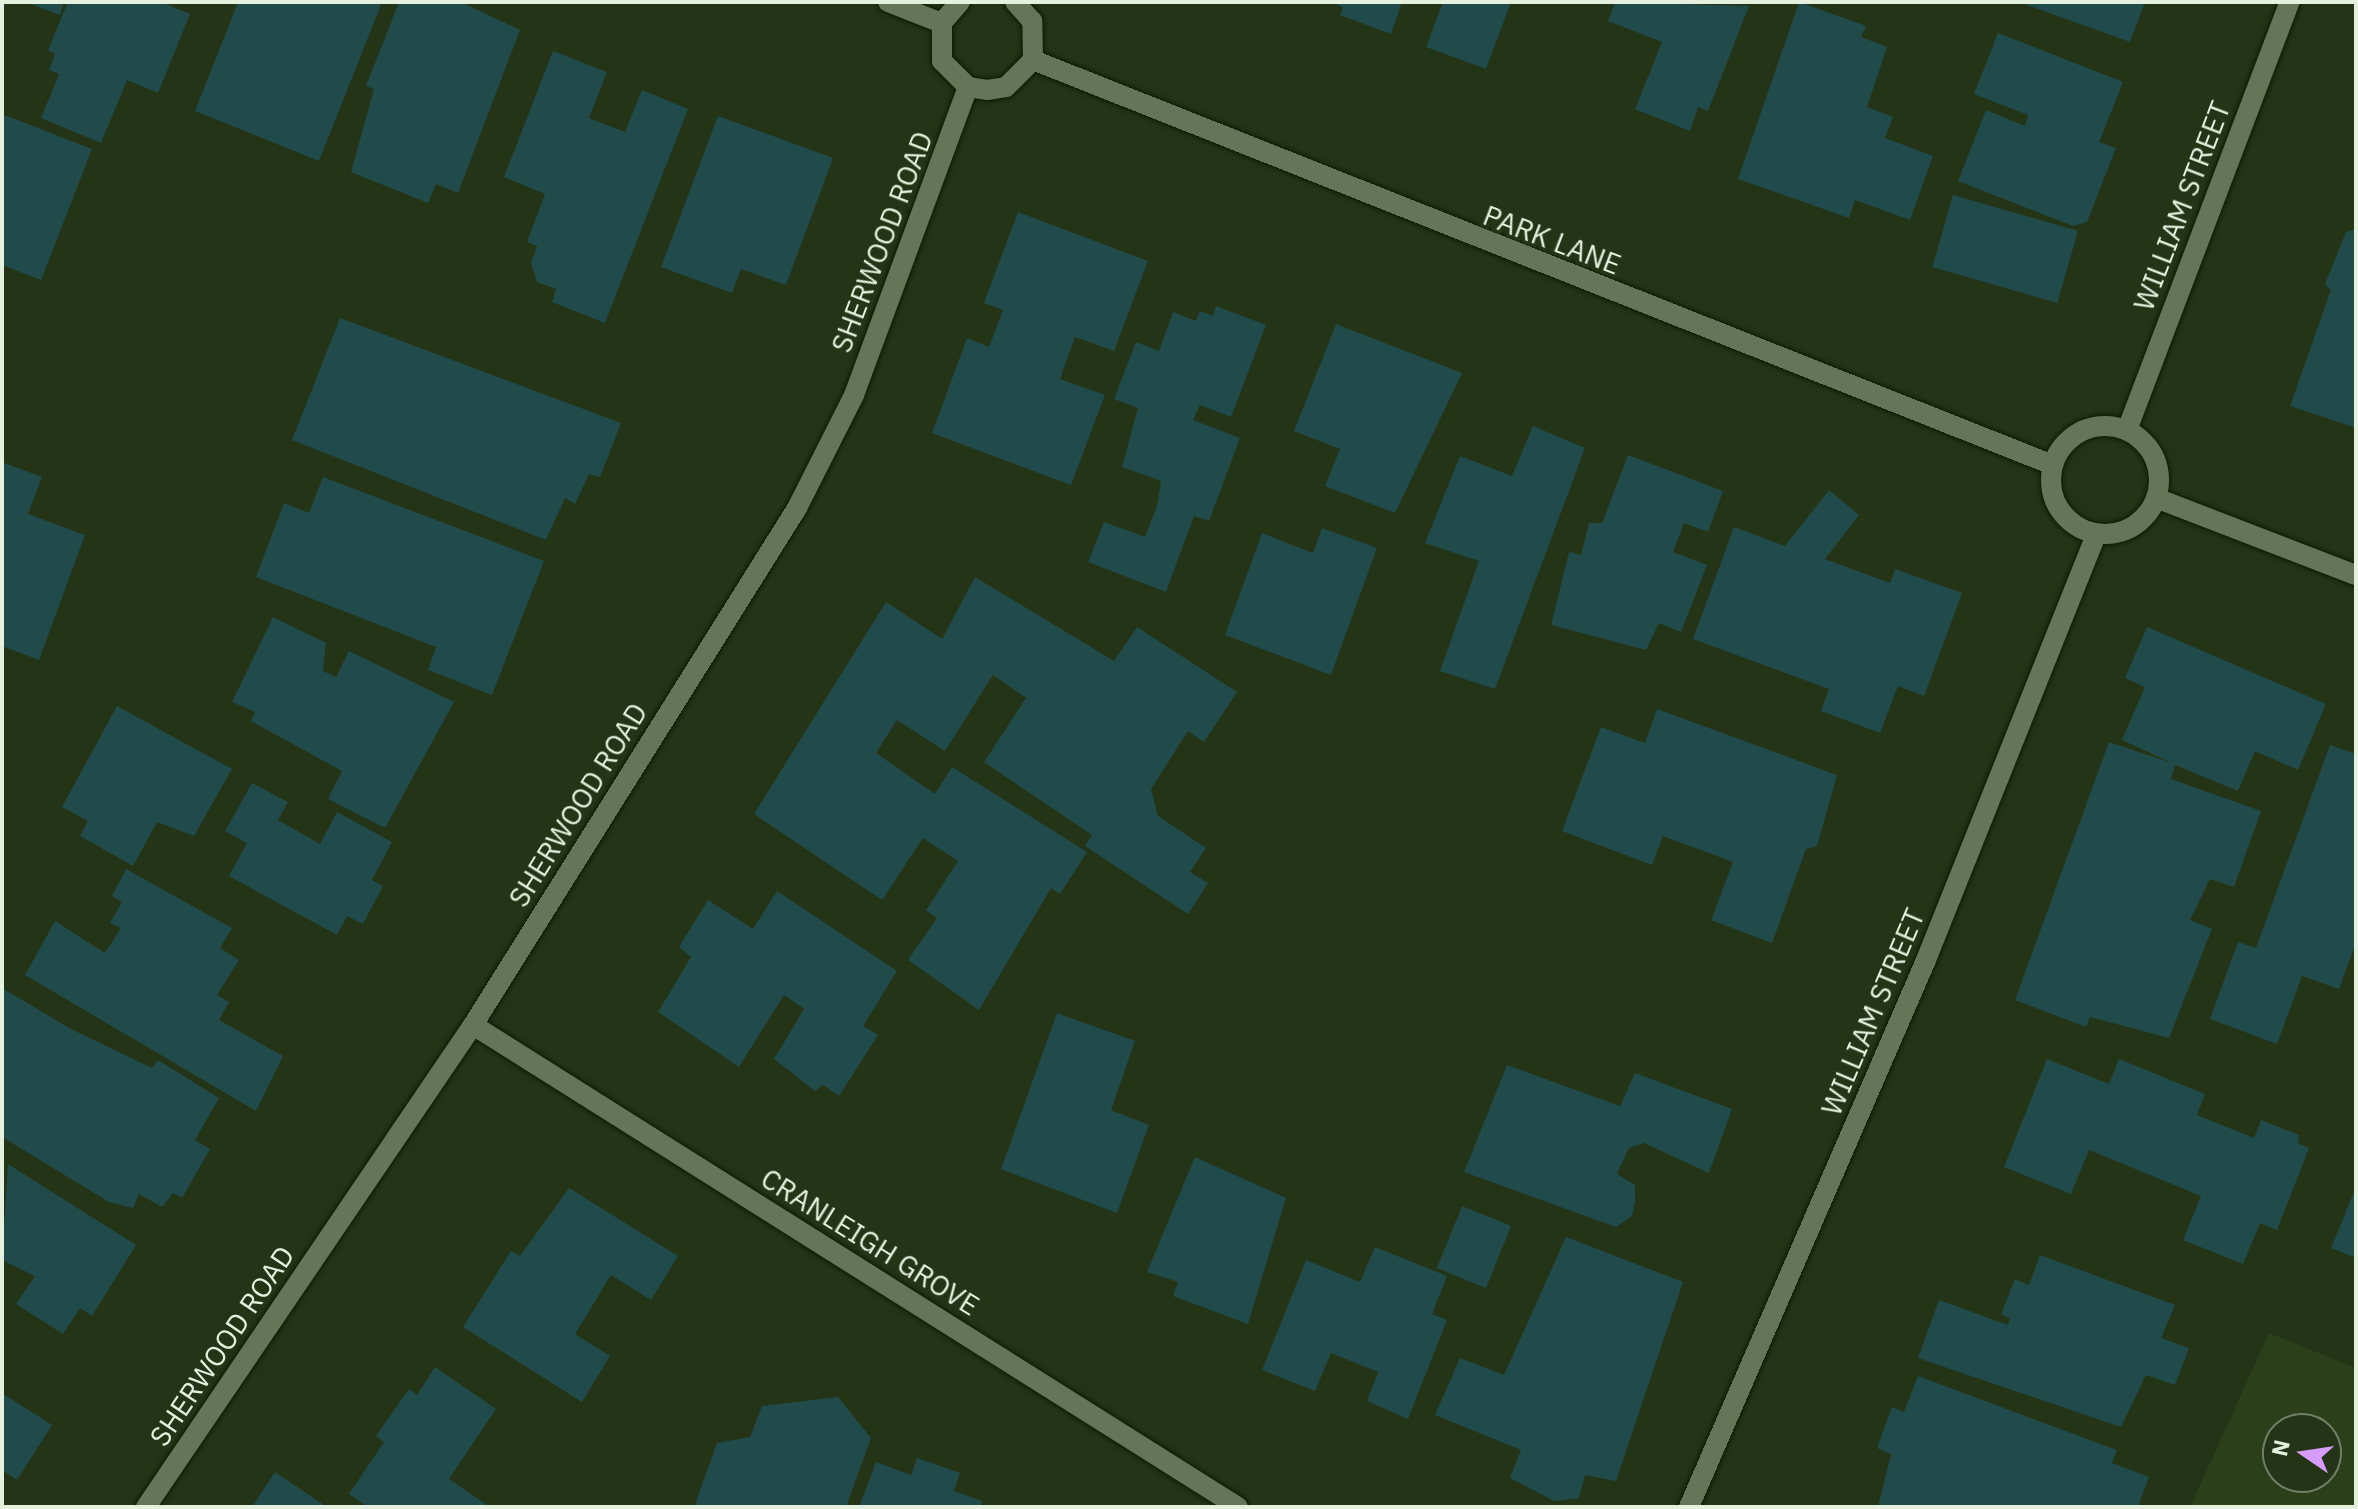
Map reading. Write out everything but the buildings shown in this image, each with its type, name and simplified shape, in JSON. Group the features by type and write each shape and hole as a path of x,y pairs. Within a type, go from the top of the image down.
{"street":[{"path":"888,2 942,23"},
{"path":"960,2 942,23 942,61 968,87 1006,87 1033,60 1032,21 1015,2"},
{"name":"WILLIAM STREET","path":"2127,430 2290,2"},
{"name":"PARK LANE","path":"1033,60 2053,465"},
{"name":"SHERWOOD ROAD","path":"146,1507 473,1025 797,508 854,395 968,87"},
{"path":"2092,427 2127,430 2154,455 2156,498 2133,527 2096,534 2057,505 2053,465 2075,434 2092,427"},
{"path":"2156,498 2356,575"},
{"name":"WILLIAM STREET","path":"1689,1507 1926,960 2096,534"},
{"name":"CRANLEIGH GROVE","path":"473,1025 1238,1507"}],"shaded area":[{"path":"2269,1333 2356,1368 2356,1507 2190,1507"}]}
